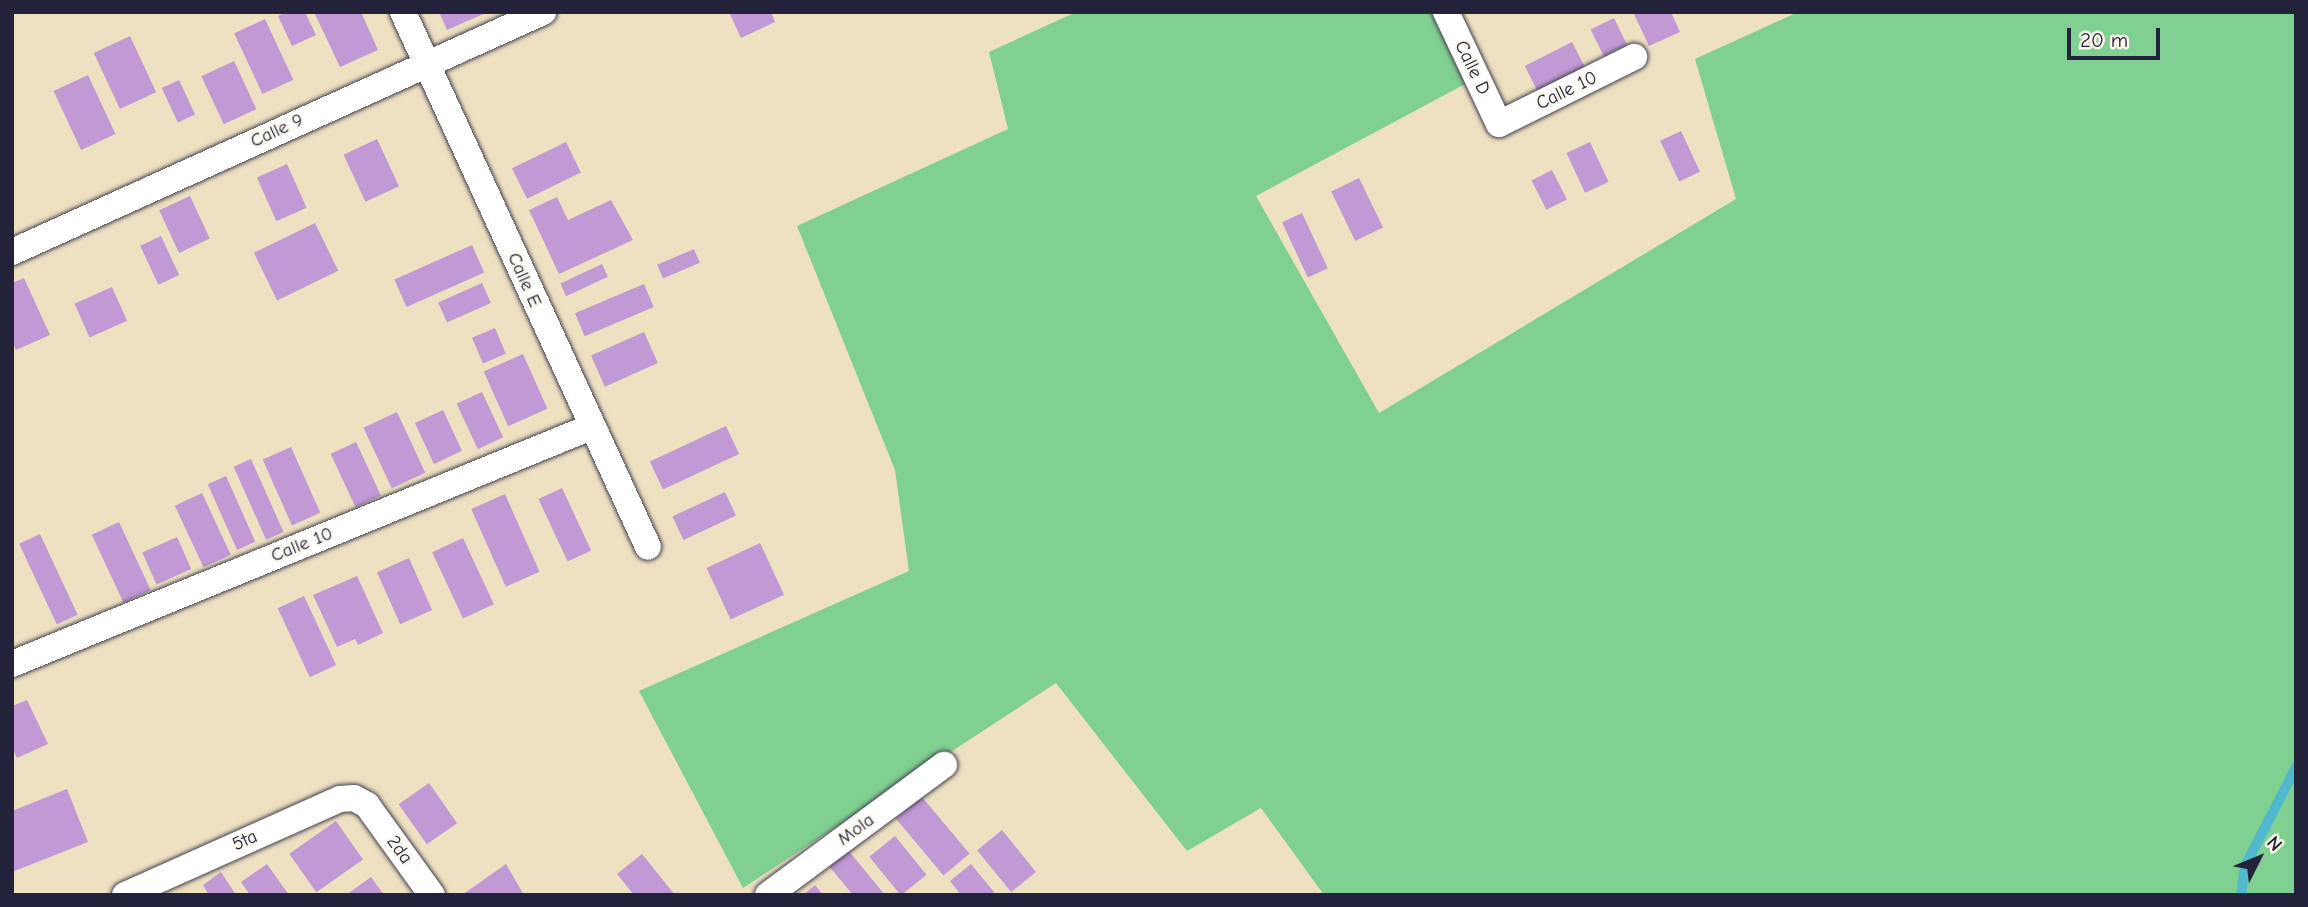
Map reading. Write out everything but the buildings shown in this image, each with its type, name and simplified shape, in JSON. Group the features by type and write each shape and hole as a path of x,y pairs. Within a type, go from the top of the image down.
{"street":[{"name":"Calle E","path":"403,12 591,428 648,547"},
{"name":"Calle 9","path":"12,251 543,12"},
{"name":"Calle D","path":"1446,12 1499,124"},
{"name":"Calle 10","path":"1499,124 1634,57"},
{"name":"Calle 10","path":"12,663 591,428"},
{"name":"Mola","path":"768,895 944,765"},
{"name":"5ta","path":"125,895 340,799 354,798 366,805"},
{"name":"2da","path":"366,805 432,895"}],"green space":[{"path":"1076,12 1431,12 1465,84 1256,196 1379,413 1736,199 1695,59 1798,12 2296,12 2296,895 1324,895 1261,808 1187,851 1056,683 743,888 639,691 909,571 895,470 797,226 1008,129 989,52"}],"waterway":[{"path":"2241,895 2245,866 2296,767"}]}
